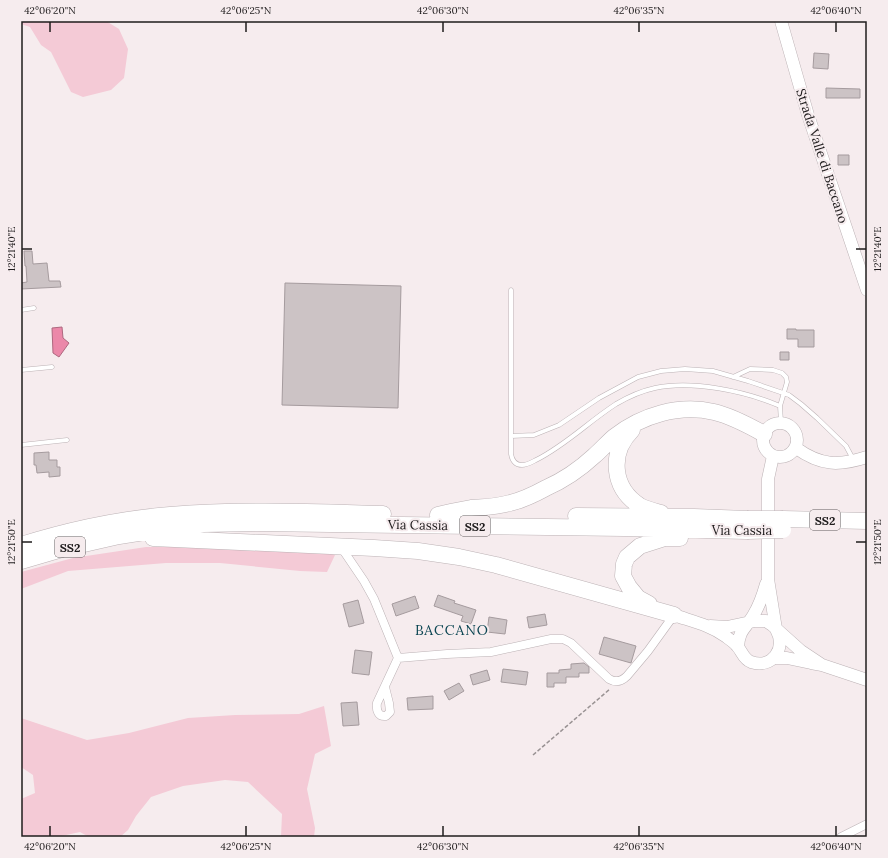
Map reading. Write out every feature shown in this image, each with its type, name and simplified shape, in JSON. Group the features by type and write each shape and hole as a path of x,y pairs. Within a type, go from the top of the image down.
{"highway":[{"path":"438,515 463,509 501,505 534,495 569,475 614,438 641,421 661,413 675,410 714,412 734,419 764,434"},
{"path":"641,421 625,438 619,450 616,468 620,483 632,500 645,508 666,514 694,517"},
{"name":"Via Cassia","path":"21,545 60,534 124,521 169,515 259,511 438,515 694,517 747,525"},
{"name":"Via Cassia","path":"21,561 62,548 119,536 190,526 218,524 258,523 608,528 783,525 867,521"},
{"path":"659,610 638,598 629,587 623,576 624,564 627,557 640,546 665,538 733,535 747,525"},
{"name":"Via Cassia","path":"783,525 867,532"},
{"path":"119,536 418,551 472,559 674,615"}],"main road":[{"name":"Strada Valle di Baccano","path":"781,21 808,115 867,290"},
{"path":"782,422 791,426 796,431 798,441 796,448 792,453 787,456 777,457 773,456 766,450 763,440 766,430 772,424 782,422"},
{"path":"796,448 809,456 824,462 835,464 867,457"},
{"path":"674,615 706,626 725,636 738,647 743,656 751,662 768,661 777,654 780,644 780,636 776,629 768,578 768,479 773,456"},
{"path":"738,647 740,634 743,628 749,623 763,597 768,578"},
{"path":"706,626 727,626 760,620 766,622 789,639 801,651 822,664 867,680"},
{"path":"773,658 787,658 811,664 822,664"}],"street":[{"path":"340,546 364,581 374,599 398,658 385,687"},
{"path":"351,563 360,547"},
{"path":"398,658 491,652 546,640 560,639 571,643 609,679 619,681 626,678 632,671 674,615"},
{"path":"841,837 867,824"}],"lane":[{"path":"510,290 510,436 511,454 514,462 518,465 526,464 555,449 601,415 624,400 645,390 667,386 692,385 717,388 759,398 780,406"},
{"path":"21,310 34,308"},
{"path":"21,370 52,367"},
{"path":"510,436 534,435 559,425 600,398 638,376 661,371 685,370 713,372 783,393 794,398 834,434 848,449 854,461"},
{"path":"733,377 750,370 777,370 784,374 787,380 780,406 782,422"},
{"path":"21,445 66,440"}],"path":[{"path":"533,755 619,681"}],"shaded area":[{"path":"21,21 106,21 119,29 128,49 124,78 111,90 83,97 71,92 51,52 41,45 30,27 21,24"},
{"path":"62,327 63,338 69,343 59,357 53,353 52,328"},
{"path":"146,547 195,547 326,552 335,555 327,572 300,571 220,563 166,563 68,571 21,589 21,572 73,558"},
{"path":"324,706 331,746 315,754 307,789 315,828 314,837 281,837 282,814 248,782 225,780 183,786 151,797 136,816 128,830 120,837 89,837 80,832 57,837 25,837 21,834 21,799 35,793 33,775 21,767 21,718 87,740 129,733 188,718 235,715 299,714"}],"building":[{"path":"814,53 829,54 828,69 813,68"},
{"path":"826,88 860,89 860,98 826,98"},
{"path":"838,155 849,155 849,165 838,165"},
{"path":"24,251 32,251 33,264 47,263 49,281 60,281 61,287 21,289 21,283 27,282"},
{"path":"285,283 401,286 398,408 282,405"},
{"path":"787,329 814,330 814,347 798,347 798,339 787,339"},
{"path":"780,352 789,352 789,360 780,360"},
{"path":"49,452 49,460 57,460 57,467 60,467 60,476 49,477 49,472 37,473 36,465 34,465 34,453"},
{"path":"438,595 455,601 454,603 476,610 471,624 461,621 463,616 434,606"},
{"path":"415,596 419,608 396,616 392,604"},
{"path":"358,600 364,623 349,627 343,604"},
{"path":"545,614 547,625 529,628 527,617"},
{"path":"489,617 507,620 505,634 487,632"},
{"path":"604,637 636,646 631,663 599,654"},
{"path":"355,650 372,652 369,675 352,673"},
{"path":"584,663 589,667 589,673 579,673 579,677 566,677 566,683 554,683 554,687 547,687 547,673 559,673 559,670 571,669 571,664"},
{"path":"503,669 528,672 526,685 501,682"},
{"path":"487,670 490,680 473,685 470,675"},
{"path":"459,683 464,691 449,700 444,691"},
{"path":"433,696 433,709 408,710 407,698"},
{"path":"357,702 359,725 343,726 341,703"}],"district":[{"name":"BACCANO","path":"452,630"}]}
